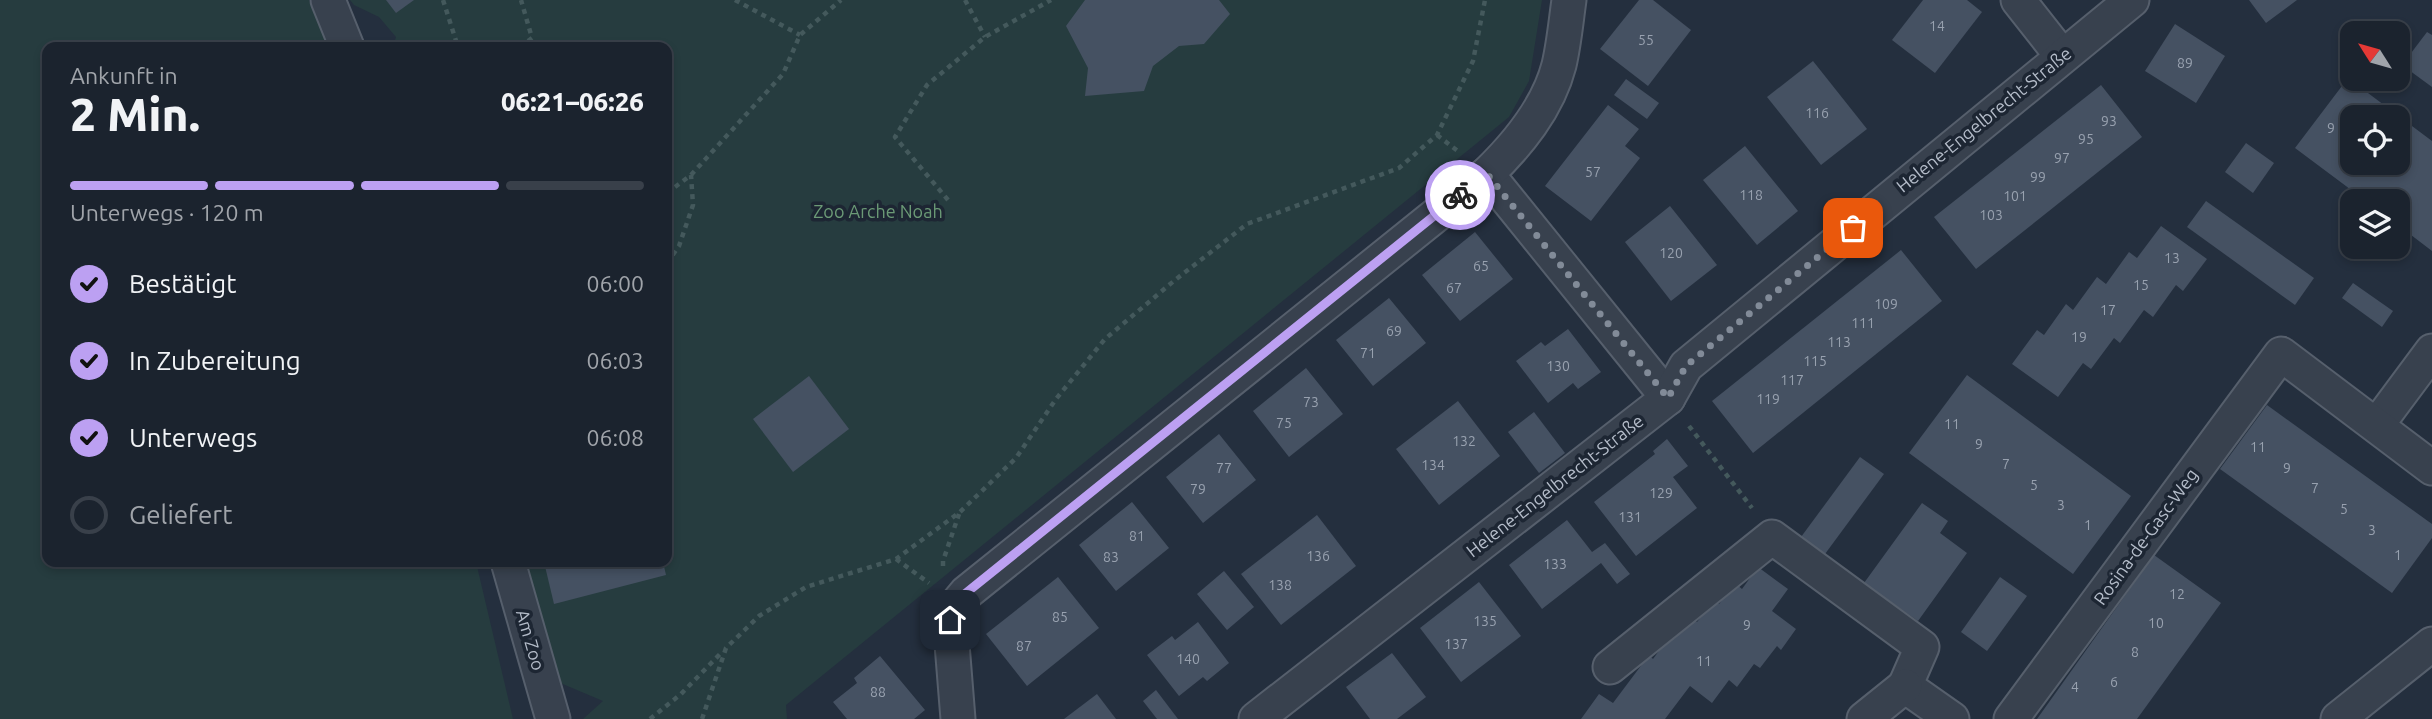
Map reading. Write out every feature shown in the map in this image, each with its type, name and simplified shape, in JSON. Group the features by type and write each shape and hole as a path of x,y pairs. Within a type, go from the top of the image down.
{"street":[{"path":"328,0 345,42"},
{"path":"958,719 950,620 956,605 966,593 1487,174 1516,146 1550,91 1559,65 1569,0"},
{"path":"2018,0 2062,56"},
{"name":"Helene-Engelbrecht-Straße","path":"1256,719 1668,398 1686,366 2132,0"},
{"path":"1487,174 1668,398"},
{"path":"2432,351 2377,425 2432,468"},
{"name":"Rosina-de-Gasc-Weg","path":"2011,719 2281,354 2377,425"},
{"path":"1610,667 1772,537 1922,647 1905,686 1864,719"},
{"name":"Am Zoo","path":"509,567 553,719"},
{"path":"2338,719 2432,644"},
{"path":"1905,686 1952,719"}],"path":[{"path":"443,0 456,42"},
{"path":"521,0 532,38 527,42"},
{"path":"735,0 800,35"},
{"path":"965,0 985,37"},
{"path":"948,200 895,137 927,85 985,37 1051,0"},
{"path":"650,719 681,694 759,616 806,587 896,559 960,512 1016,458 1056,399 1104,339 1247,224 1399,168 1437,135 1473,61 1485,0"},
{"path":"672,188 691,175 783,74 800,35 838,1"},
{"path":"672,256 679,246 693,205 691,175"},
{"path":"1668,398 1772,537"},
{"path":"702,719 726,648"}],"green space":[{"path":"0,0 309,0 330,42 42,42 42,567 477,567 513,719 0,719"},
{"name":"Zoo Arche Noah","path":"350,0 1542,0 1529,81 1509,117 786,705 787,719 583,719 603,701 558,682 527,567 672,567 672,42 394,42 396,37 379,17 354,5"}],"building":[{"path":"386,0 414,0 396,13"},
{"path":"1085,0 1219,0 1230,14 1204,44 1179,46 1153,66 1144,91 1085,96 1088,68 1066,26"},
{"path":"1639,0 1653,0 1691,30 1648,86 1600,49"},
{"path":"1923,0 1967,0 1982,12 1935,73 1892,40"},
{"path":"2249,0 2297,0 2266,23"},
{"path":"2175,24 2225,56 2196,103 2145,71"},
{"path":"2427,32 2432,35 2432,87 2410,71 2410,54"},
{"path":"1813,61 1867,129 1821,165 1767,97"},
{"path":"1626,79 1659,103 1647,119 1614,95"},
{"path":"2101,85 2142,137 1976,269 1934,217"},
{"path":"2340,89 2340,91 2365,91 2384,105 2340,105 2340,175 2410,175 2410,124 2432,141 2432,251 2410,234 2410,189 2350,189 2295,148"},
{"path":"1608,105 1639,129 1625,146 1640,158 1591,221 1545,186"},
{"path":"2246,143 2274,163 2253,193 2225,172"},
{"path":"1745,146 1798,211 1757,245 1703,180"},
{"path":"2206,201 2314,278 2295,305 2187,227"},
{"path":"1670,206 1717,265 1671,301 1625,242"},
{"path":"2161,226 2207,259 2183,291 2176,285 2153,317 2144,310 2120,343 2114,338 2091,369 2083,363 2058,397 2012,364 2037,330 2044,335 2066,304 2073,310 2097,277 2106,284 2129,252 2137,258"},
{"path":"1475,232 1513,279 1460,321 1422,275"},
{"path":"1901,250 1942,301 1753,453 1712,401"},
{"path":"2353,283 2393,311 2382,327 2342,298"},
{"path":"1389,298 1426,343 1373,386 1336,340"},
{"path":"1568,329 1601,372 1578,389 1573,383 1548,403 1516,361 1541,342 1545,346"},
{"path":"1306,368 1343,414 1289,457 1253,411"},
{"path":"1967,375 2131,496 2073,574 1909,453"},
{"path":"809,376 849,429 793,472 753,419"},
{"path":"1458,401 1500,456 1439,505 1396,449"},
{"path":"2267,405 2432,524 2432,538 2392,593 2220,469"},
{"path":"1534,412 1565,453 1539,473 1508,432"},
{"path":"1219,434 1256,480 1203,523 1166,477"},
{"path":"1667,439 1688,466 1673,477 1697,508 1636,556 1594,502 1655,454 1653,451"},
{"path":"1860,457 1884,474 1825,554 1801,537"},
{"path":"1132,502 1169,548 1116,591 1079,545"},
{"path":"1922,503 1948,521 1940,533 1967,553 1918,621 1864,583"},
{"path":"1317,515 1356,566 1281,625 1241,574"},
{"path":"1567,520 1592,552 1605,543 1630,574 1617,584 1601,563 1542,609 1509,565"},
{"path":"2154,555 2221,603 2137,719 2037,719"},
{"path":"545,567 664,567 666,575 554,604"},
{"path":"1758,567 1788,589 1772,611 1796,629 1781,650 1777,646 1760,668 1754,664 1737,687 1729,680 1712,703 1690,686 1665,719 1581,719 1599,694 1613,703 1649,655 1653,659 1670,636 1674,639 1691,617 1697,622 1714,600 1719,604 1735,583 1742,589"},
{"path":"1224,571 1254,607 1227,630 1197,594"},
{"path":"1058,577 1099,628 1027,686 986,634"},
{"path":"2000,577 2027,596 1987,651 1961,632"},
{"path":"1479,582 1521,636 1461,682 1420,628"},
{"path":"1198,622 1229,663 1207,681 1203,677 1179,696 1147,655 1172,636 1175,640"},
{"path":"1392,653 1426,697 1397,719 1370,719 1346,687"},
{"path":"880,656 925,710 914,719 847,719 833,702 857,683 854,678"},
{"path":"1156,690 1178,719 1157,719 1143,701"},
{"path":"1097,694 1116,719 1064,719"}],"way so far":[{"path":"1460,195 1487,174 1668,398 1686,366 1853,228"}],"route":[{"path":"950,620 956,605 966,593 1460,195"}]}
